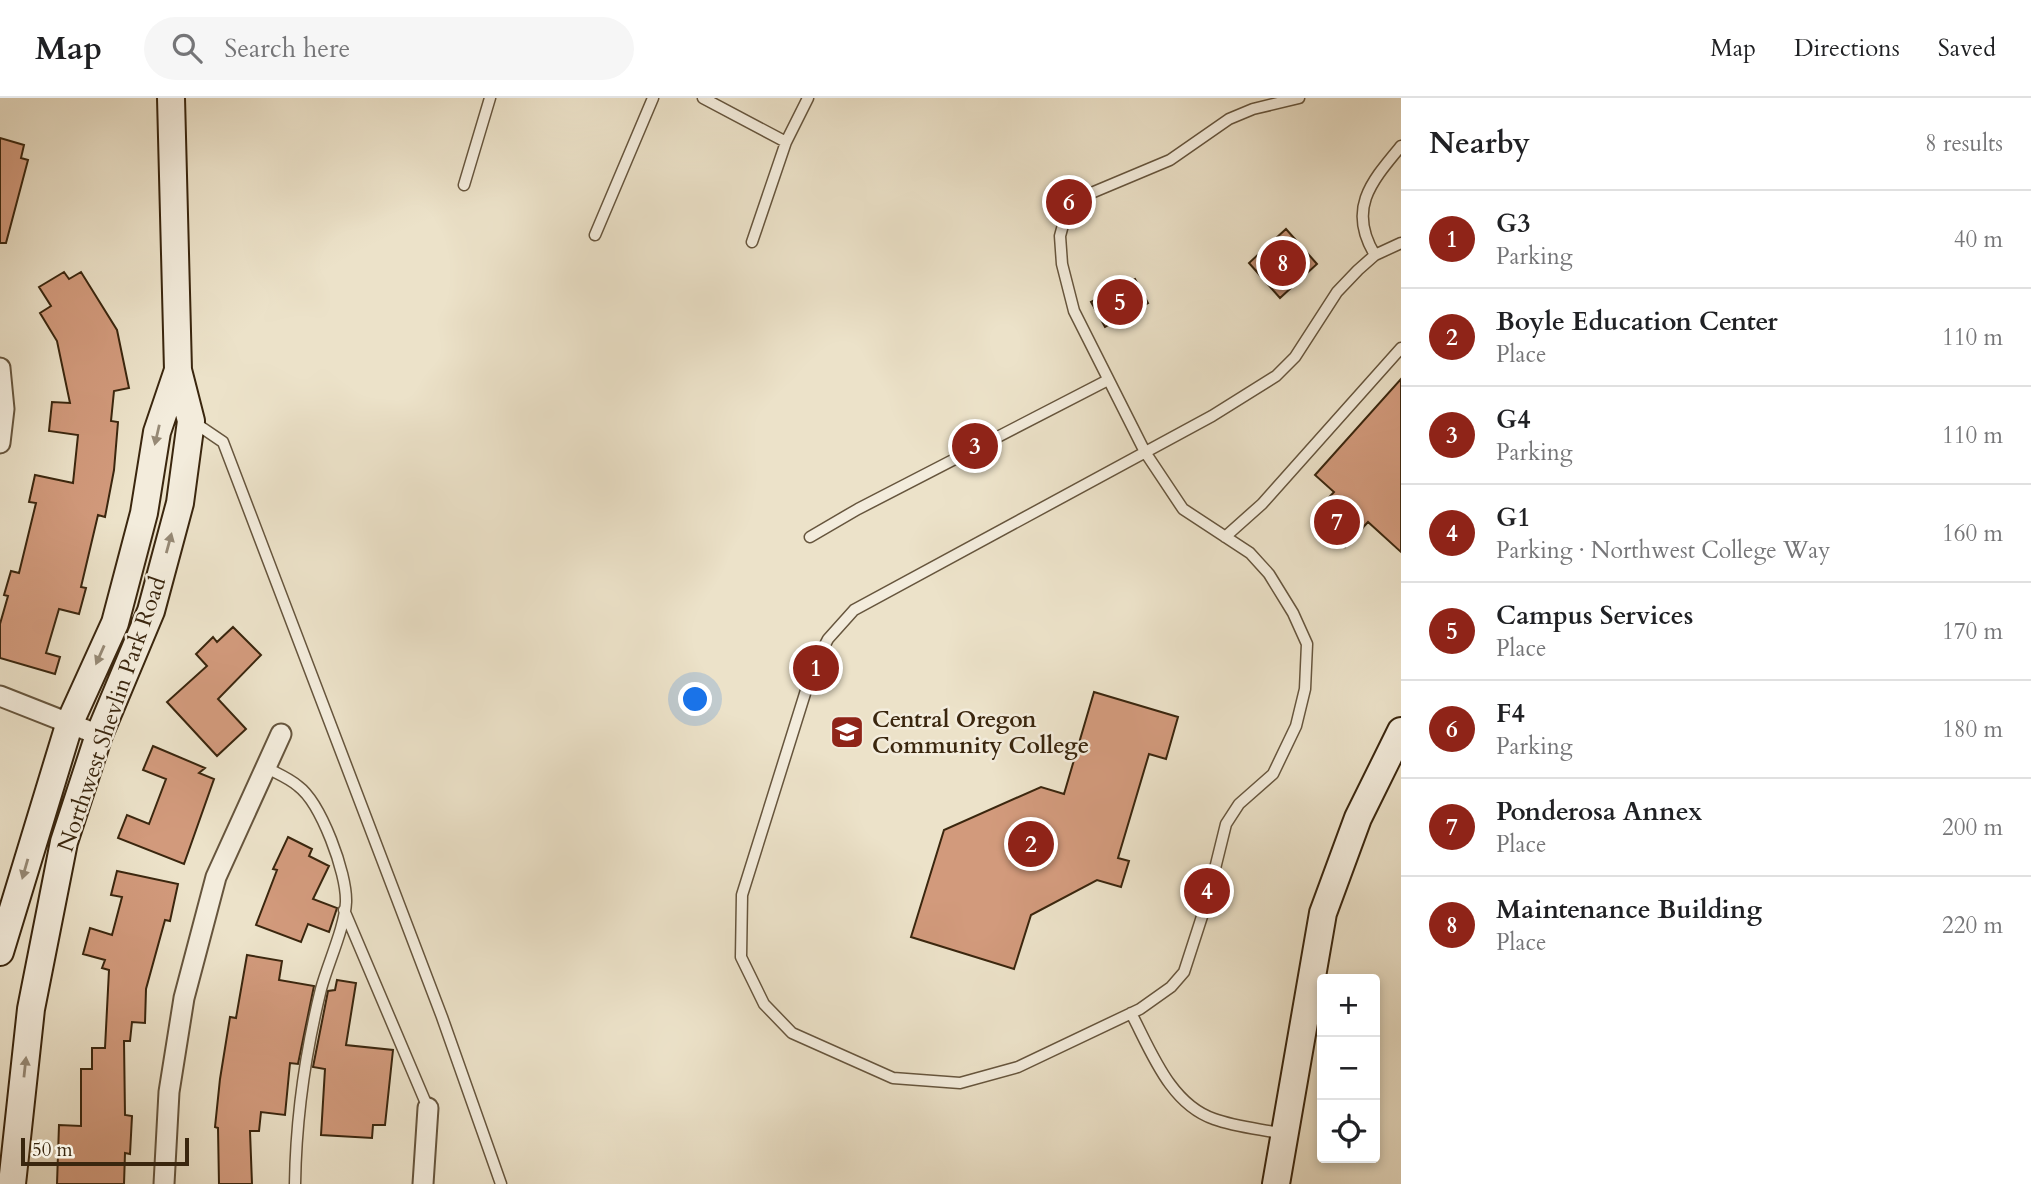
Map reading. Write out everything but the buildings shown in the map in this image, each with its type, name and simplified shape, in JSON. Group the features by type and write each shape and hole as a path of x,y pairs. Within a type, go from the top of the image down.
{"main road":[{"name":"Northwest Shevlin Park Road","path":"12,1184 31,1009 45,927 64,842 99,735 151,611 180,503 191,421 178,370 170,98"},
{"name":"Northwest Shevlin Park Road","path":"0,952 70,722 115,623 145,513 157,432 178,370"},
{"path":"1276,1184 1323,913 1358,818 1401,731"}],"street":[{"path":"0,368 4,409 0,443"},
{"path":"0,696 99,735"},
{"path":"164,1184 169,1091 184,998 216,877 281,734"},
{"path":"423,1184 428,1108"}],"lane":[{"path":"464,185 490,98"},
{"path":"596,235 653,98"},
{"path":"703,98 786,142"},
{"path":"752,242 786,142 808,98"},
{"path":"1299,98 1253,109 1229,119 1170,160 1077,200 1066,214 1060,236 1074,311 1145,452 1183,509 1250,552 1269,574 1293,613 1307,644 1306,689 1296,726 1273,774 1239,804 1226,824 1208,901 1184,972 1171,987 1131,1013 1018,1067 960,1083 893,1077 792,1033 764,1004 741,957 742,895 813,668 837,630 854,610 899,584 1145,452 1252,393 1276,376 1295,357 1337,292 1375,255 1401,243"},
{"path":"1375,255 1364,238 1363,201 1376,176 1401,146"},
{"path":"1225,537 1262,505 1401,348"},
{"path":"810,537 870,502 1108,380"},
{"path":"191,421 223,442 442,1017 501,1184"},
{"path":"265,767 299,786 318,810 344,882 344,910 328,961 305,1060 296,1136 295,1184"},
{"path":"344,910 371,966 428,1108"},
{"path":"1131,1013 1163,1074 1185,1102 1212,1119 1284,1134"}],"place":[{"name":"F4","path":"1069,202"},
{"name":"Maintenance Building","path":"1283,263"},
{"name":"Campus Services","path":"1120,302"},
{"name":"G4","path":"975,446"},
{"name":"Ponderosa Annex","path":"1337,522"},
{"name":"G3","path":"816,668"},
{"name":"Central Oregon Community College","path":"847,732"},
{"name":"Boyle Education Center","path":"1031,844"},
{"name":"G1","path":"1207,891"}]}
